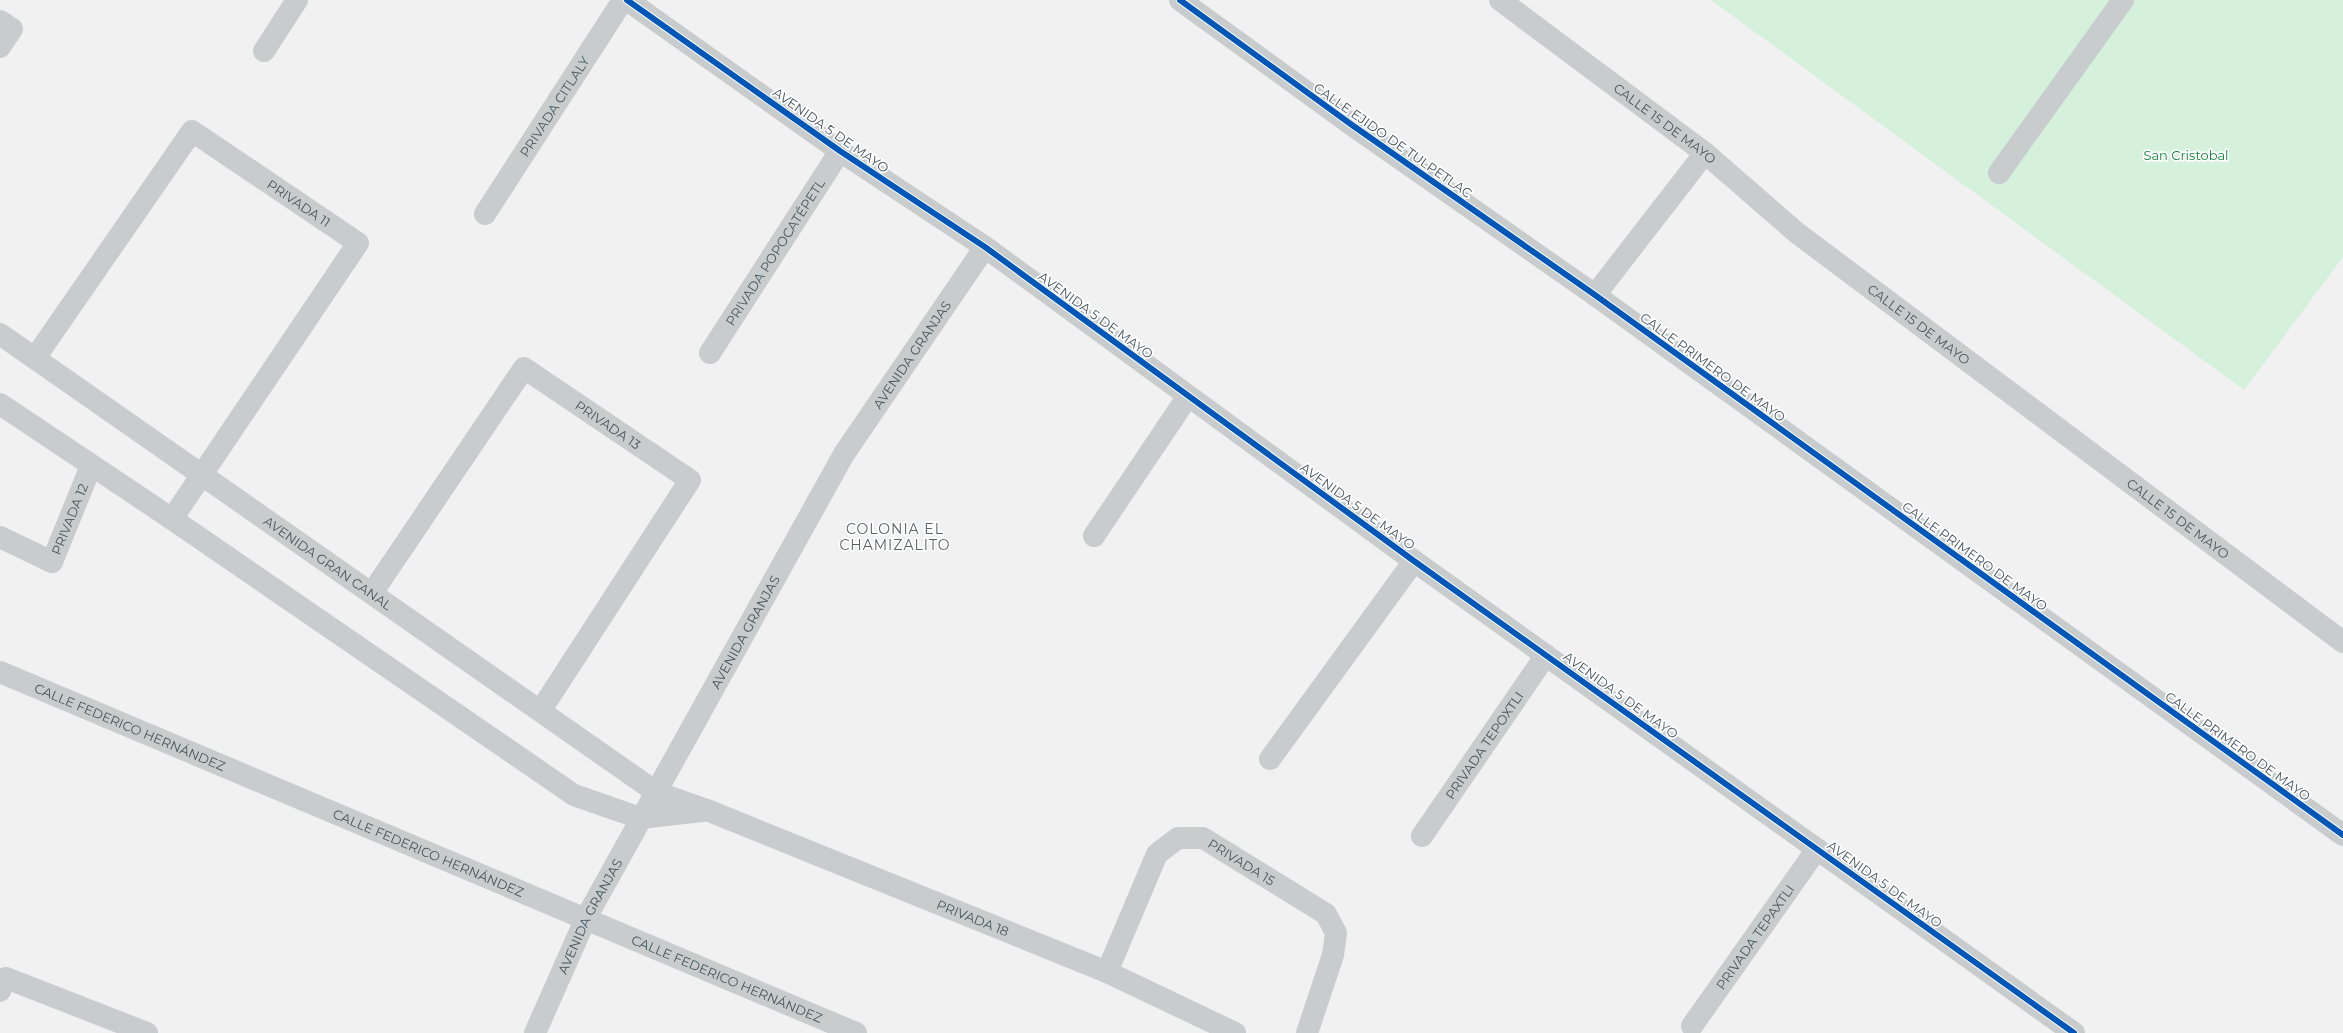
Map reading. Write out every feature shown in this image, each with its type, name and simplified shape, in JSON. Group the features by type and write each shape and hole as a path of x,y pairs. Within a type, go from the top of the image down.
{"street":[{"path":"264,51 297,0"},
{"name":"PRIVADA CITLALY","path":"486,214 623,0"},
{"name":"AVENIDA 5 DE MAYO","path":"627,0 840,151 985,247 1414,561 2074,1033"},
{"name":"CALLE EJIDO DE TULPETLAC","path":"1180,0 1595,295"},
{"name":"CALLE 15 DE MAYO","path":"1500,0 1705,153 1797,233 2343,642"},
{"path":"1999,173 2123,0"},
{"path":"0,20 12,29 0,48"},
{"name":"PRIVADA 11","path":"35,358 192,131 358,243 172,519"},
{"name":"PRIVADA POPOCATÉPETL","path":"710,353 840,151"},
{"path":"1595,295 1705,153"},
{"name":"AVENIDA GRANJAS","path":"534,1033 586,918 640,818 656,792 844,454 985,247"},
{"name":"CALLE PRIMERO DE MAYO","path":"1595,295 2343,835"},
{"name":"AVENIDA GRAN CANAL","path":"0,334 541,710 656,792"},
{"name":"PRIVADA 13","path":"372,593 524,368 690,480 541,710"},
{"path":"1094,536 1188,396"},
{"path":"0,404 172,519 574,795 640,818"},
{"name":"PRIVADA 12","path":"0,537 52,562 91,466"},
{"path":"1270,759 1414,561"},
{"name":"PRIVADA TEPOXTLI","path":"1422,836 1546,655"},
{"name":"CALLE FEDERICO HERNÁNDEZ","path":"0,672 856,1033"},
{"name":"PRIVADA 18","path":"656,792 707,810 1107,972 1235,1033"},
{"name":"PRIVADA 18","path":"640,818 707,810"},
{"name":"PRIVADA 15","path":"1107,972 1157,854 1178,838 1204,838 1326,914 1336,933 1333,955 1307,1033"},
{"name":"PRIVADA TEPAXTLI","path":"1692,1026 1817,849"},
{"path":"0,991 6,978 147,1033"}],"green space":[{"name":"San Cristobal","path":"1711,0 2343,0 2343,257 2244,390"}],"cycle path":[{"path":"627,0 840,151 985,247 1414,561 2074,1033"},
{"path":"1180,0 1352,125 1595,295 2343,835"}],"district":[{"name":"COLONIA EL CHAMIZALITO","path":"895,538"}]}
